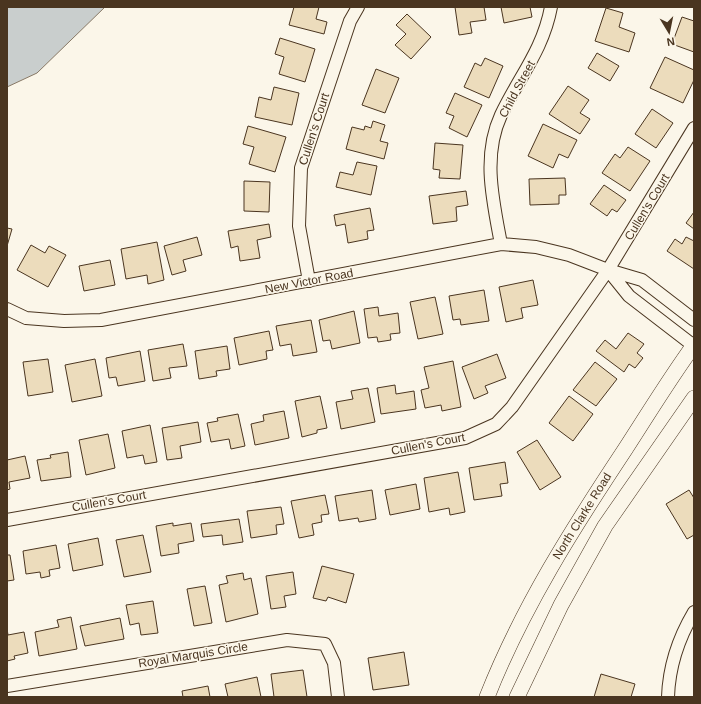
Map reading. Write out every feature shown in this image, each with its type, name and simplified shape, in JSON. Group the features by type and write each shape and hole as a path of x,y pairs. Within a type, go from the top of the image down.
{"street":[{"name":"Cullen's Court","path":"309,280 299,226 301,168 350,21 358,7"},
{"name":"Child Street","path":"501,244 490,184 491,149 501,116 537,52 551,7"},
{"name":"Cullen's Court","path":"7,520 465,438 496,424 512,407 608,270 694,128"},
{"name":"New Victor Road","path":"7,309 26,318 64,321 101,320 501,244 536,247 569,255 608,270 642,280 694,320"},
{"path":"608,270 629,296 694,345"},
{"name":"North Clarke Road","path":"487,697 498,670 535,594 586,509 694,345"},
{"name":"North Clarke Road","path":"517,697 561,605 605,526 694,398"},
{"path":"668,697 669,678 675,650 694,612"},
{"name":"Royal Marquis Circle","path":"7,686 287,640 325,644 334,663 338,697"}],"shaded area":[{"path":"7,7 105,7 37,73 7,87"}],"building":[{"path":"294,7 319,7 316,19 327,22 324,34 289,25"},
{"path":"455,7 484,7 486,20 470,22 472,33 459,35"},
{"path":"501,7 530,7 532,17 504,23"},
{"path":"606,8 623,13 619,27 635,33 629,52 595,41"},
{"path":"407,14 431,37 411,59 395,45 406,34 396,25"},
{"path":"682,17 694,21 694,52 672,44"},
{"path":"280,38 315,49 305,82 279,74 284,57 275,54"},
{"path":"597,53 619,66 610,81 588,68"},
{"path":"665,57 694,70 694,80 683,103 650,88"},
{"path":"485,58 503,66 489,98 464,87 475,63 481,66"},
{"path":"376,69 399,78 385,113 362,105"},
{"path":"568,86 589,100 580,113 590,119 580,134 549,114"},
{"path":"274,87 299,93 292,125 255,117 259,97 271,100"},
{"path":"455,93 482,105 467,137 449,128 454,116 446,113"},
{"path":"652,109 673,123 656,148 635,134"},
{"path":"373,121 385,125 380,141 388,143 384,159 346,149 352,127 364,130 365,126 371,128"},
{"path":"543,124 577,140 568,158 559,154 553,168 528,156"},
{"path":"248,126 286,137 275,172 249,164 254,147 243,144"},
{"path":"435,143 463,145 460,179 439,178 440,170 433,169"},
{"path":"628,147 650,161 630,191 602,173 615,154 620,158"},
{"path":"357,162 377,166 371,195 336,187 340,172 353,175"},
{"path":"565,178 566,195 559,195 559,204 530,205 529,179"},
{"path":"244,181 270,182 269,212 244,211"},
{"path":"604,185 626,200 617,212 612,209 607,216 590,204"},
{"path":"466,191 468,205 456,207 457,221 433,224 429,196"},
{"path":"370,208 374,230 367,231 368,239 348,243 345,224 336,226 334,215"},
{"path":"694,212 694,229 686,223"},
{"path":"269,224 271,237 257,240 260,258 240,261 238,246 231,248 228,231"},
{"path":"7,228 12,229 7,246"},
{"path":"197,237 202,255 183,260 186,271 172,275 164,246"},
{"path":"686,237 694,241 694,269 667,251 675,239 682,244"},
{"path":"157,242 164,280 148,284 147,275 126,279 121,249"},
{"path":"31,245 45,253 49,246 66,255 48,287 17,270"},
{"path":"110,260 115,285 84,291 79,266"},
{"path":"533,280 538,305 521,308 523,318 506,322 499,287"},
{"path":"484,290 489,321 461,325 460,319 453,320 449,296"},
{"path":"435,297 443,334 418,339 410,302"},
{"path":"378,307 379,316 398,313 400,333 390,334 391,340 378,342 377,337 368,338 364,309"},
{"path":"354,311 360,343 332,349 330,340 323,341 319,320"},
{"path":"311,320 317,352 293,356 291,344 280,346 276,326"},
{"path":"269,331 273,350 266,351 267,359 239,365 234,338"},
{"path":"628,333 644,344 637,353 643,358 635,368 629,364 624,372 596,351 605,340 616,349"},
{"path":"183,344 187,366 169,368 171,378 153,381 148,350"},
{"path":"227,346 230,369 216,371 217,376 199,379 195,351"},
{"path":"140,351 145,381 118,386 116,377 109,378 106,358"},
{"path":"497,354 506,378 485,386 488,393 474,399 462,367"},
{"path":"48,359 53,392 28,396 23,362"},
{"path":"95,359 102,396 72,402 65,365"},
{"path":"453,361 461,407 442,411 441,405 425,408 421,390 429,388 424,367"},
{"path":"595,362 617,379 596,406 573,390"},
{"path":"395,385 396,394 414,391 416,409 381,414 377,388"},
{"path":"368,388 375,422 341,429 336,402 353,399 351,391"},
{"path":"320,396 327,428 317,430 317,433 302,437 295,401"},
{"path":"569,396 593,414 573,441 549,423"},
{"path":"284,411 289,438 255,445 251,424 264,421 263,415"},
{"path":"238,414 245,446 231,449 229,439 211,442 207,423 218,421 217,418"},
{"path":"198,422 201,442 180,446 182,458 167,460 162,428"},
{"path":"150,425 157,462 145,464 143,455 127,458 122,431"},
{"path":"108,434 115,468 86,475 79,440"},
{"path":"537,440 561,477 540,490 517,452"},
{"path":"68,452 71,477 41,481 37,460 51,458 50,455"},
{"path":"25,456 30,478 9,482 10,489 7,490 7,460"},
{"path":"505,462 508,483 500,484 502,496 474,500 469,468"},
{"path":"458,472 465,512 450,515 449,508 429,512 424,478"},
{"path":"416,484 420,509 390,515 385,490"},
{"path":"372,490 376,519 359,522 358,518 339,521 335,496"},
{"path":"689,490 694,498 694,535 687,539 666,504"},
{"path":"325,495 329,514 321,515 322,522 312,524 314,535 299,538 291,501"},
{"path":"281,507 284,524 276,525 277,534 251,538 247,511"},
{"path":"239,519 243,542 223,545 222,535 203,537 201,524"},
{"path":"173,523 173,526 191,523 194,541 178,544 179,553 161,556 156,526"},
{"path":"143,535 151,572 124,577 116,540"},
{"path":"98,538 103,565 73,571 68,544"},
{"path":"56,545 60,568 49,570 50,576 41,578 40,572 26,574 23,551"},
{"path":"7,555 10,555 14,580 7,581"},
{"path":"322,566 354,574 346,603 328,597 326,601 313,598"},
{"path":"293,572 296,594 284,596 286,607 271,609 266,576"},
{"path":"243,573 244,580 251,578 258,614 226,622 219,585 228,583 226,576"},
{"path":"205,586 212,623 194,626 187,589"},
{"path":"153,601 158,633 141,635 139,623 130,625 126,605"},
{"path":"71,617 77,649 39,656 35,632 59,627 57,620"},
{"path":"120,618 124,639 85,646 80,626"},
{"path":"7,629 8,635 24,632 28,653 14,656 15,659 7,661"},
{"path":"404,652 409,685 373,690 368,658"},
{"path":"303,670 307,697 274,697 271,674"},
{"path":"601,674 635,684 631,697 594,697"},
{"path":"257,677 261,697 228,697 225,684"},
{"path":"208,686 210,697 183,697 182,691"}]}
